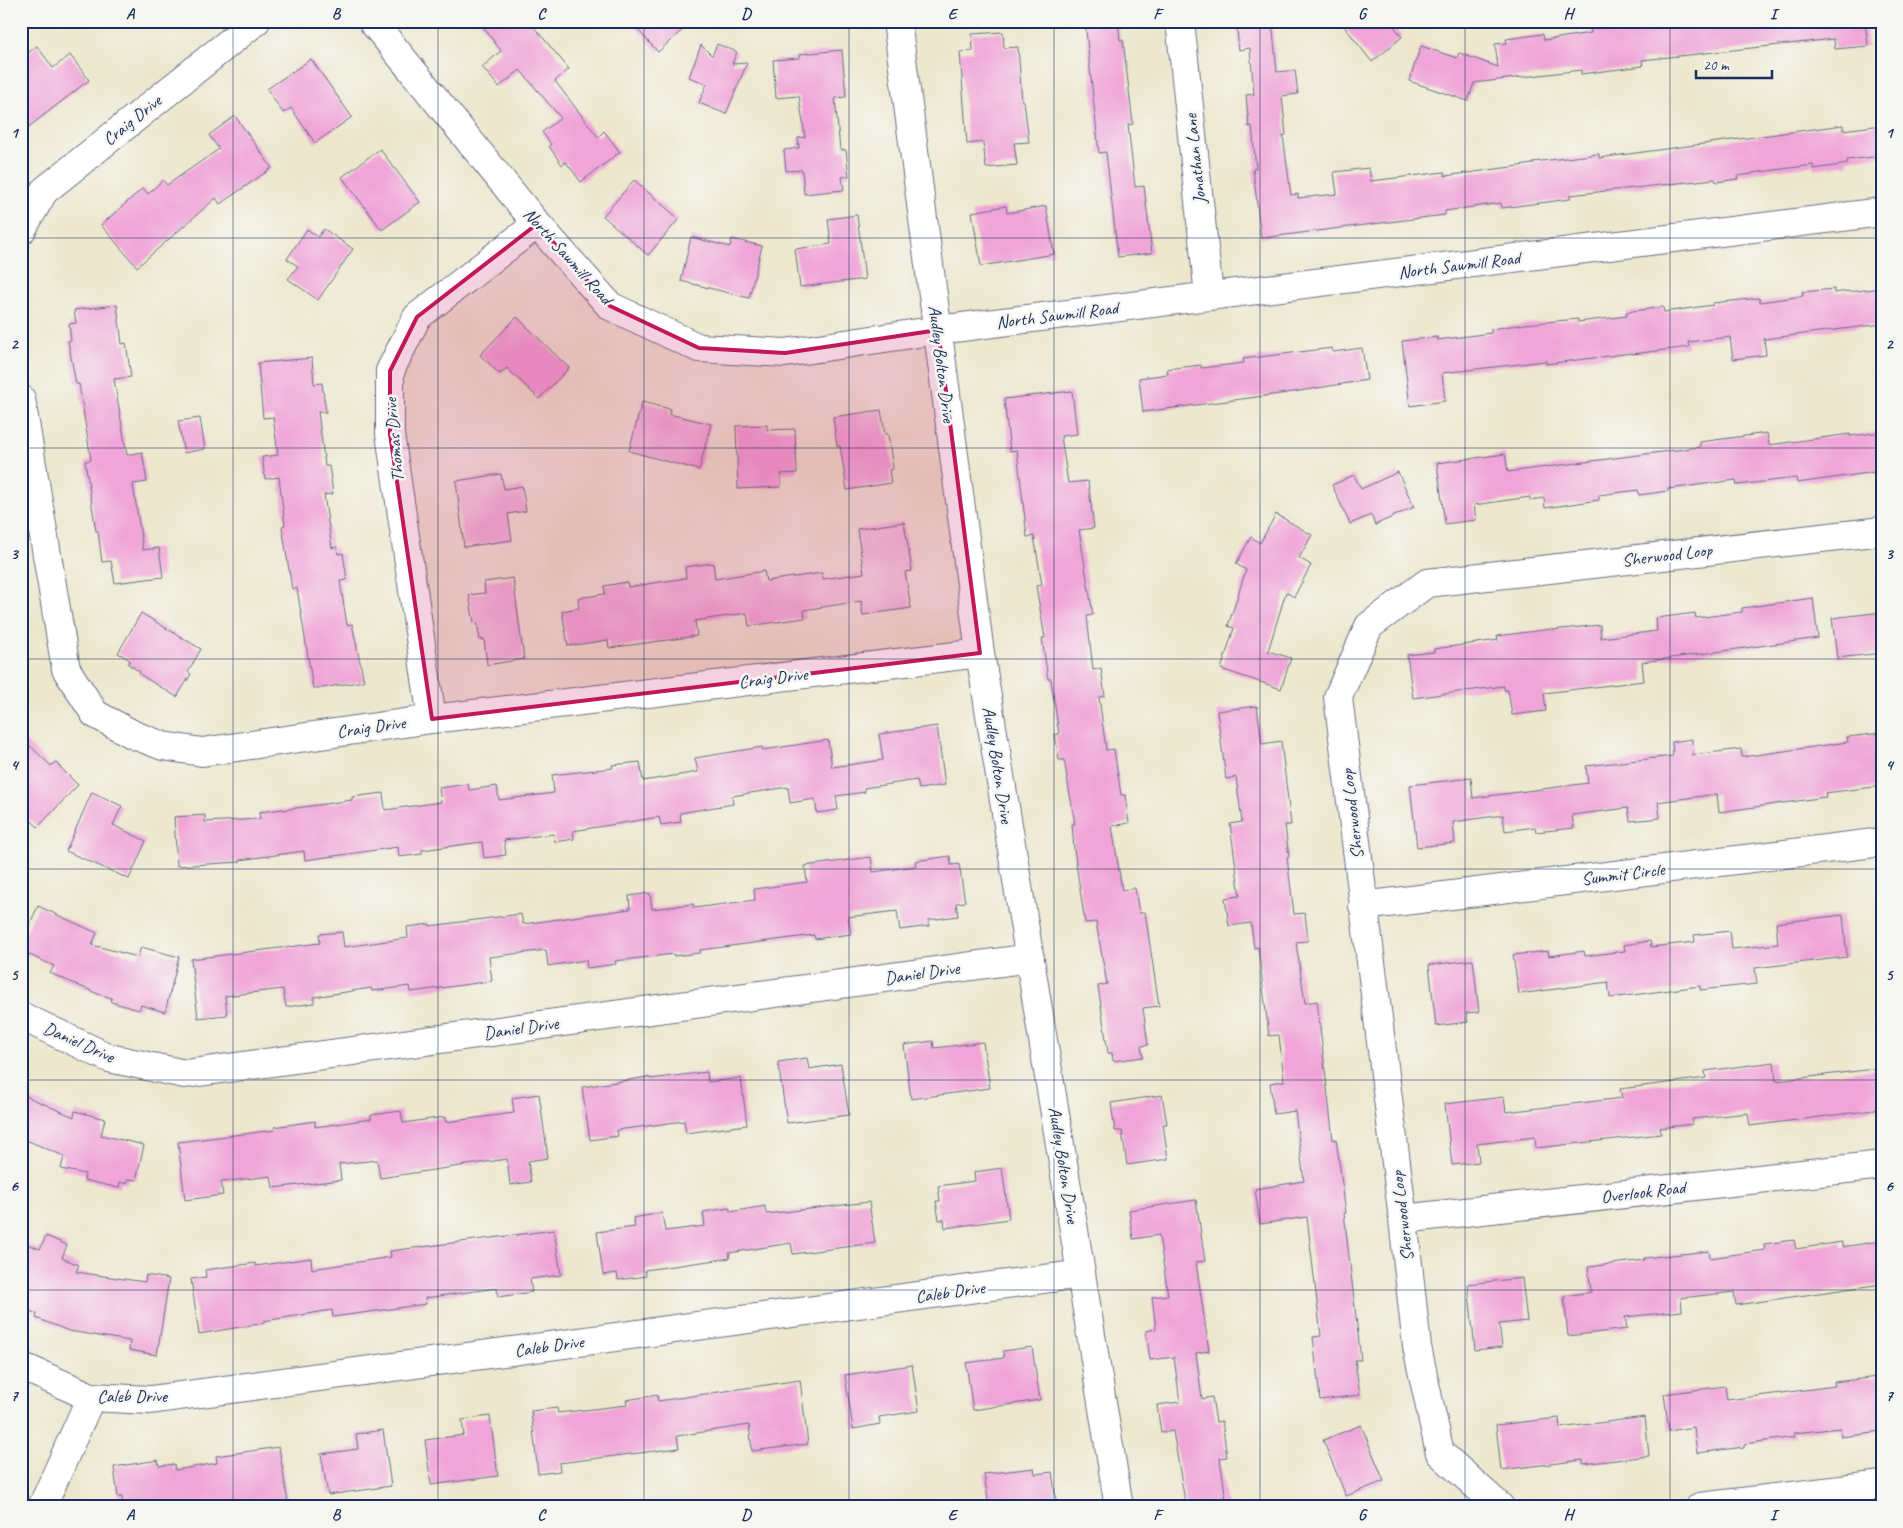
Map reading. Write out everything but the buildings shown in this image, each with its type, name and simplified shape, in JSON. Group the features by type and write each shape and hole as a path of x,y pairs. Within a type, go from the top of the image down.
{"street":[{"name":"Craig Drive","path":"21,231 44,190 256,21"},
{"name":"North Sawmill Road","path":"372,21 537,224 610,306 699,348 785,353 938,330 1882,212"},
{"name":"Audley Bolton Drive","path":"897,21 980,653 1119,1507"},
{"name":"Jonathan Lane","path":"1180,21 1209,296"},
{"name":"Thomas Drive","path":"432,718 390,434 390,371 417,317 537,224"},
{"name":"Craig Drive","path":"21,399 66,669 95,714 134,735 164,746 202,752 432,718 980,653"},
{"name":"Sherwood Loop","path":"1500,1507 1440,1453 1417,1347 1404,1219 1338,696 1369,626 1427,583 1882,530"},
{"name":"Summit Circle","path":"1363,906 1882,842"},
{"name":"Daniel Drive","path":"21,1016 109,1058 185,1074 1030,958"},
{"name":"Overlook Road","path":"1404,1219 1882,1165"},
{"name":"Caleb Drive","path":"21,1366 91,1397 150,1400 1081,1274"},
{"path":"42,1507 91,1397"},
{"path":"1700,1507 1882,1485"}],"highlighted area":[{"path":"537,224 610,306 699,348 785,353 938,330 980,653 432,719 390,434 390,371 417,317"}]}
